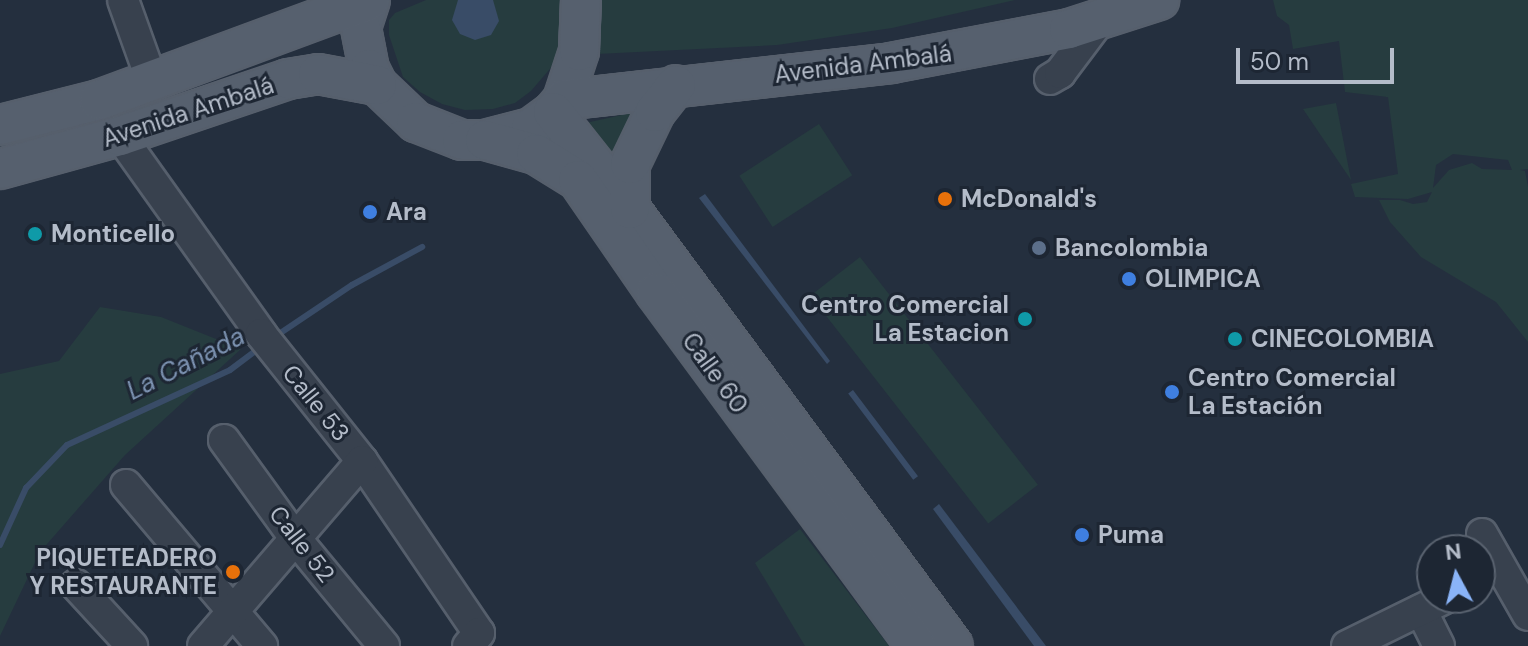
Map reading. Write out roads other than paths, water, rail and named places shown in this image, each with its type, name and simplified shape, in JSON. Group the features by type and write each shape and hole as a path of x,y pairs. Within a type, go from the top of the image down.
{"main road":[{"name":"Avenida Ambalá","path":"0,125 99,100 370,0"},
{"path":"370,0 361,28 369,69 377,85"},
{"path":"485,140 531,128 558,106 579,51 581,0"},
{"name":"Avenida Ambalá","path":"558,106 676,85 891,63 1004,44 1099,21 1159,0"},
{"name":"Avenida Ambalá","path":"0,169 120,136 288,79 318,74 377,85"},
{"name":"Calle 60","path":"377,85 416,122 462,140 485,140 536,154 578,180 656,293 916,646"},
{"path":"630,209 630,164 655,112 676,85"},
{"name":"Calle 60","path":"558,106 630,209 953,646"}],"street":[{"path":"123,0 152,81"},
{"path":"1050,79 1060,73 1099,21"},
{"name":"Calle 53","path":"120,136 267,341 362,461 474,640"},
{"name":"Calle 52","path":"224,440 295,538 384,646"},
{"path":"203,646 362,461"},
{"path":"126,485 262,646"},
{"path":"1496,579 1528,615"},
{"path":"76,585 132,646"},
{"path":"1347,646 1416,612"},
{"path":"1434,614 1439,646"}],"water":[{"path":"458,0 493,0 499,21 491,35 475,40 460,34 452,20"},
{"path":"705,194 830,361 827,364 699,198"},
{"path":"853,390 918,476 913,480 848,394"},
{"path":"939,504 1046,646 1034,646 933,509"}],"waterway":[{"name":"La Cañada","path":"273,338 352,285 422,247"},
{"name":"La Cañada","path":"0,545 26,488 67,445 230,370 261,347"}],"place":[{"name":"McDonald's","path":"945,199"},
{"name":"Ara","path":"370,212"},
{"name":"Monticello","path":"35,234"},
{"name":"Bancolombia","path":"1039,248"},
{"name":"OLIMPICA","path":"1129,279"},
{"name":"Centro Comercial La Estacion","path":"1025,319"},
{"name":"CINECOLOMBIA","path":"1235,339"},
{"name":"Centro Comercial La Estación","path":"1172,392"},
{"name":"Puma","path":"1082,535"},
{"name":"PIQUETEADERO Y RESTAURANTE","path":"233,572"}]}
